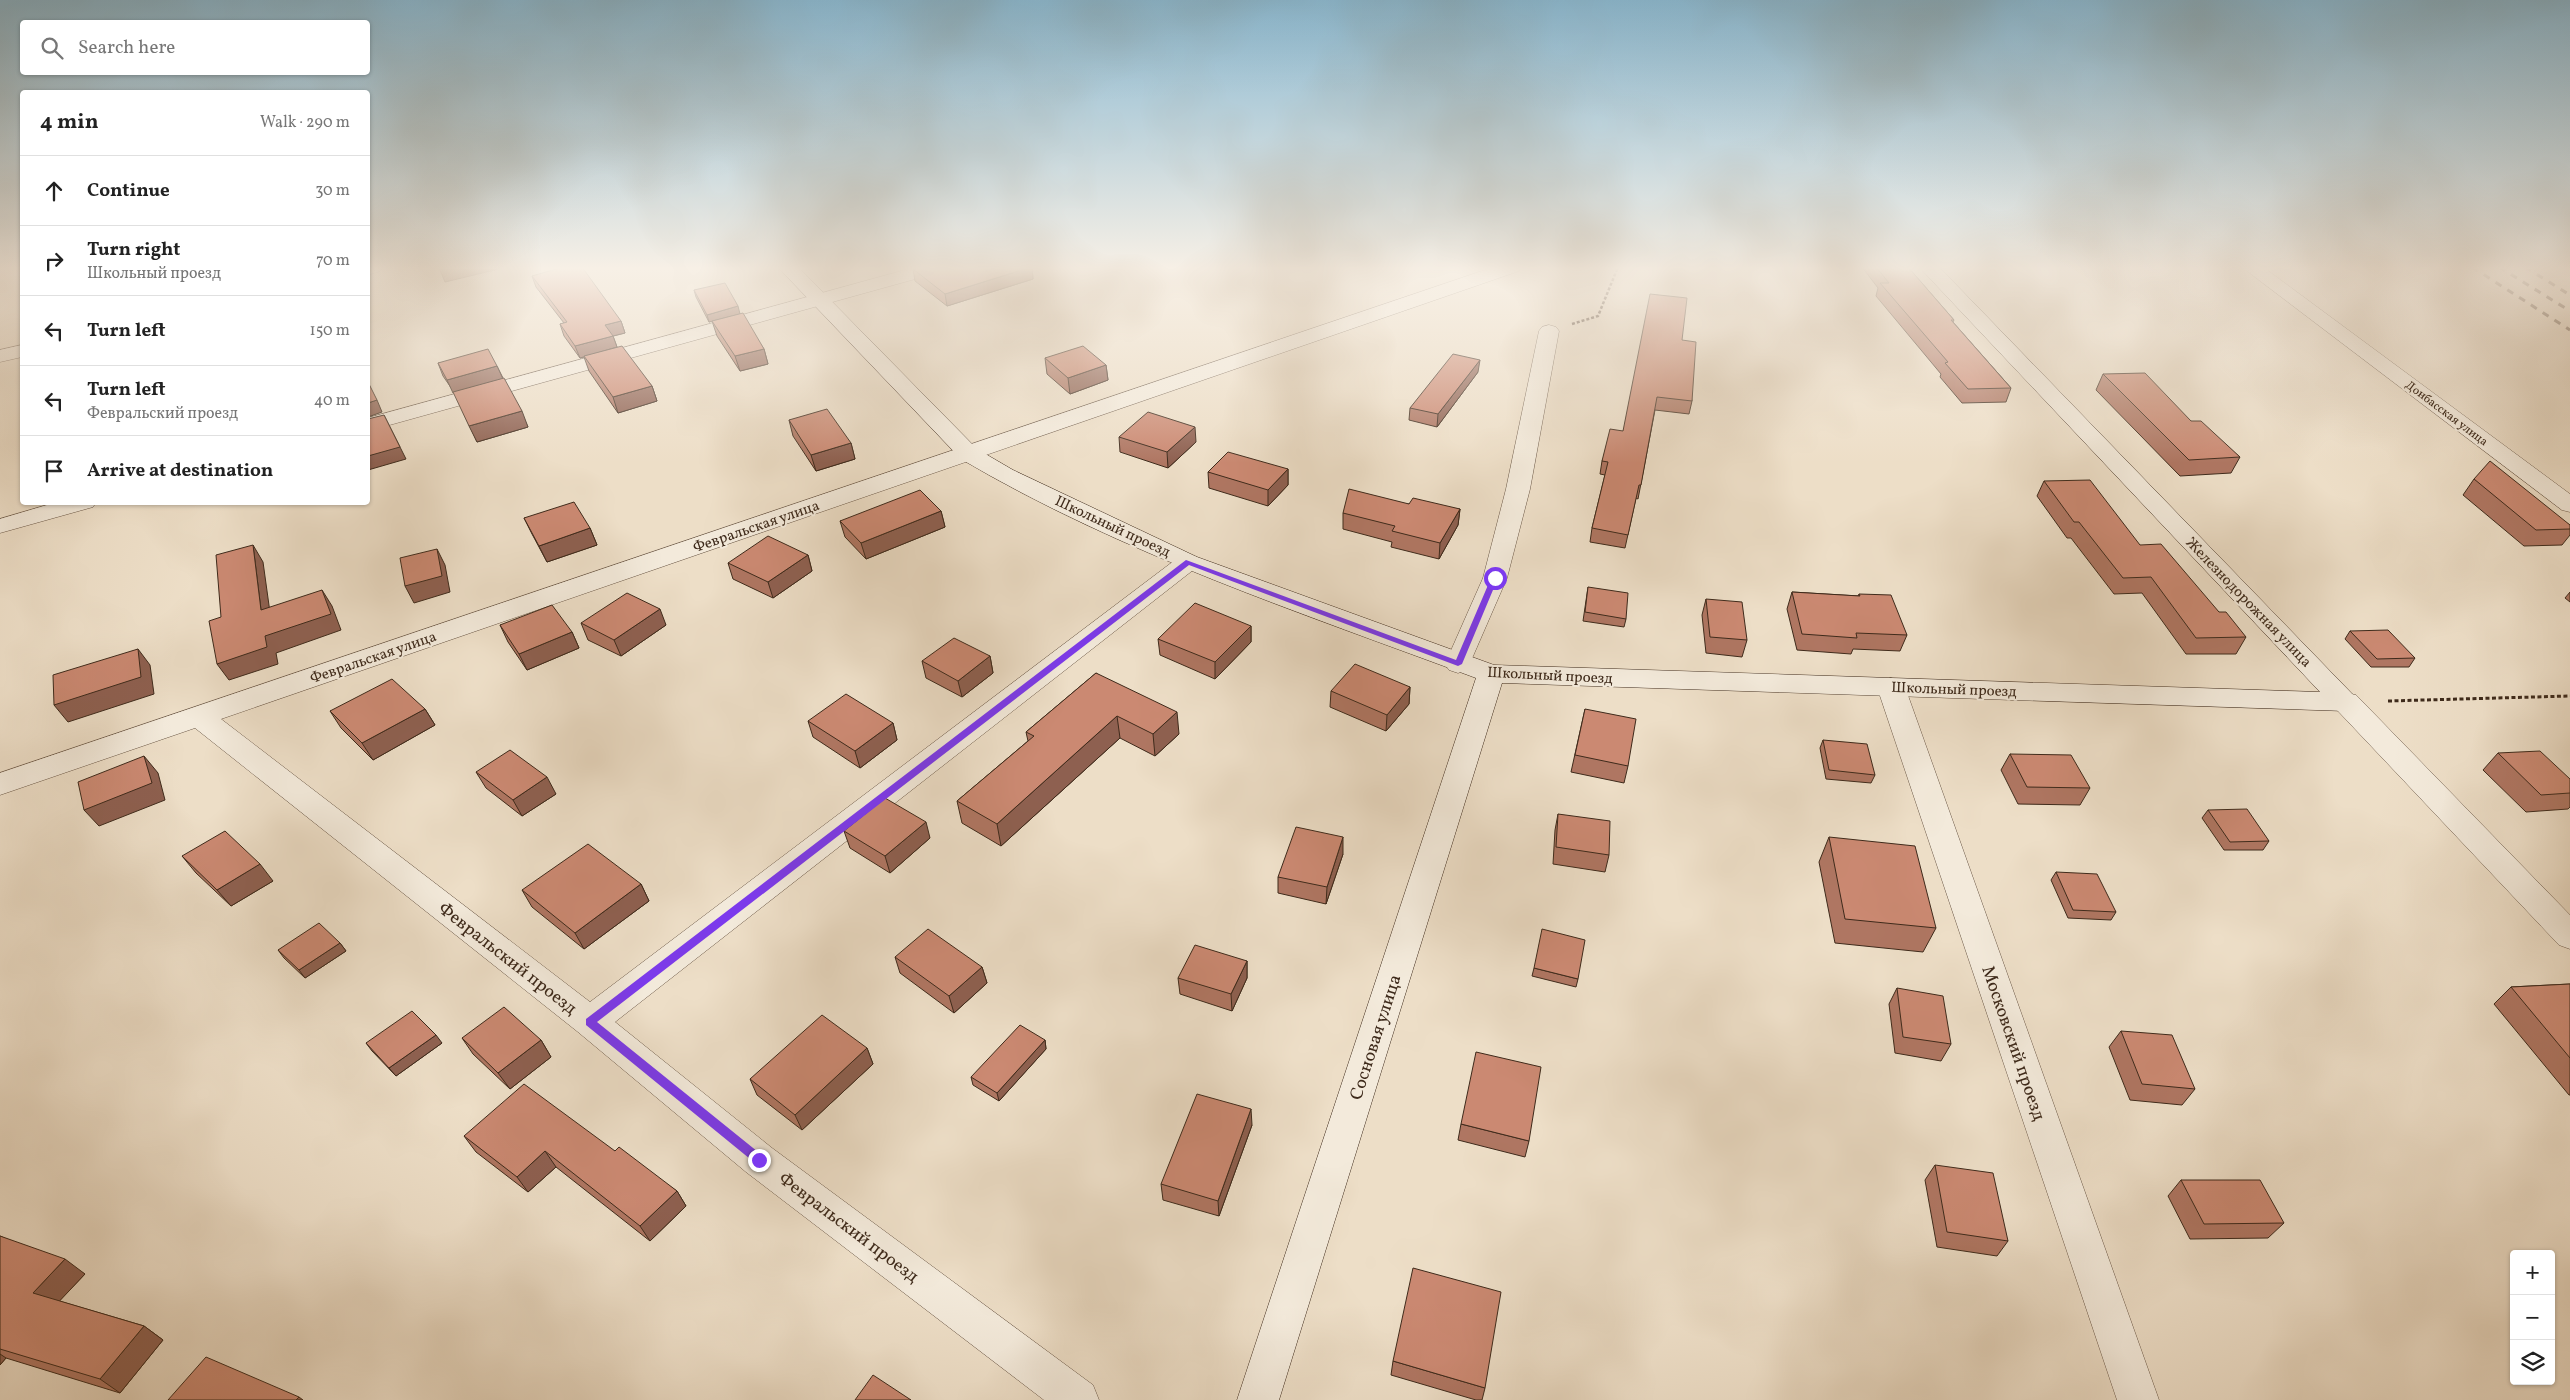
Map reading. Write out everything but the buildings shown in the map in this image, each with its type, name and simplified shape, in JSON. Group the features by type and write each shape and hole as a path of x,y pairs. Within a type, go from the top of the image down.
{"street":[{"path":"370,424 704,332"},
{"name":"Школьный проезд","path":"852,332 969,454 1004,475 1188,562 1458,664 1491,674 2346,702"},
{"name":"Февральская улица","path":"0,784 1322,332"},
{"path":"1458,664 1495,578 1518,489 1549,332"},
{"name":"Железнодорожная улица","path":"1991,332 2570,936"},
{"name":"Донбасская улица","path":"2339,332 2570,505"},
{"path":"0,356 20,351"},
{"path":"0,526 74,505"},
{"path":"590,1022 1188,562"},
{"name":"Сосновая улица","path":"1258,1400 1491,674"},
{"name":"Московский проезд","path":"1890,687 2138,1400"},
{"name":"Февральский проезд","path":"199,716 590,1022 759,1160 1078,1400"}],"path":[{"path":"2346,702 2570,696"}],"route":[{"path":"759,1160 590,1022 1188,562 1458,664 1495,578"}]}
